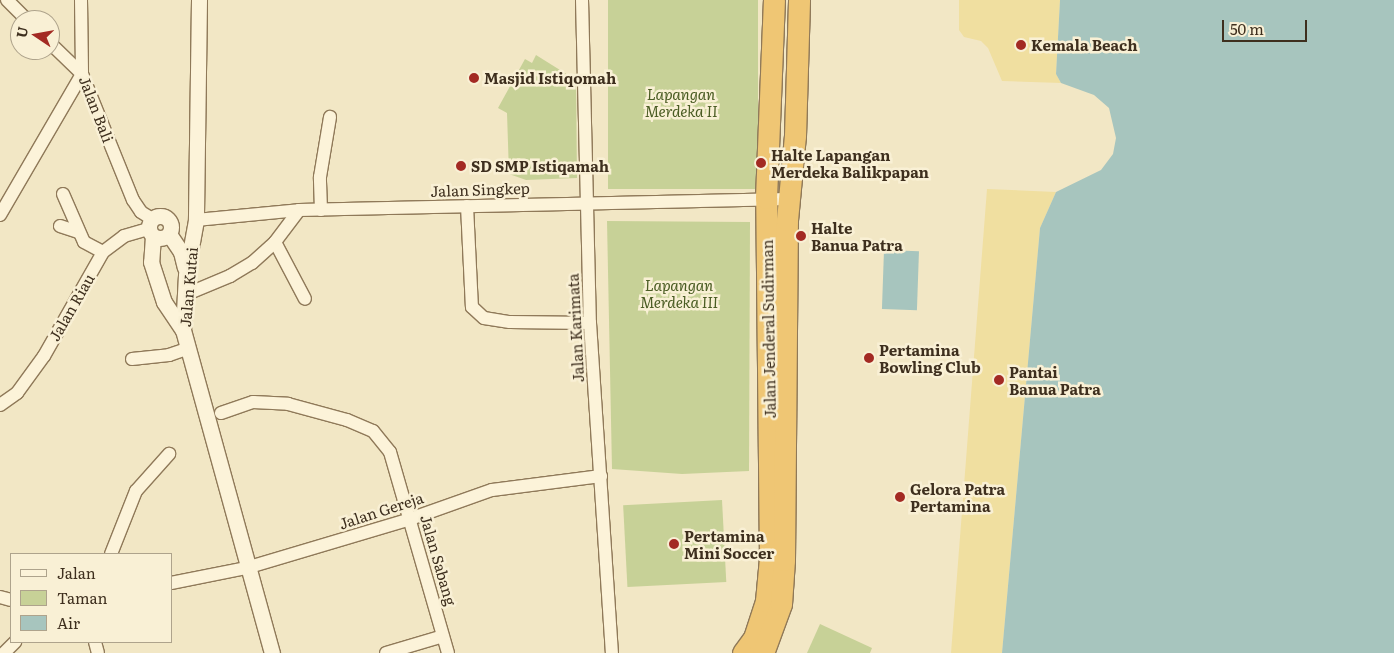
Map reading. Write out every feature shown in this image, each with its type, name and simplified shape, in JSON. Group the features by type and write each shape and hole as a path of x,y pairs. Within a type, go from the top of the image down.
{"highway":[{"name":"Jalan Jenderal Sudirman","path":"743,653 754,638 766,601 770,558 766,198 774,0"},
{"name":"Jalan Jenderal Sudirman","path":"763,653 781,604 784,560 788,200 795,136 798,0"}],"street":[{"path":"0,5 5,0 16,10"},
{"name":"Jalan Bali","path":"81,0 82,74 133,200 146,225"},
{"name":"Jalan Kutai","path":"199,0 196,220 186,275 187,294 183,330 186,349 246,568 272,653"},
{"name":"Jalan Karimata","path":"582,0 585,202 590,323 612,653"},
{"path":"0,215 82,74 60,53"},
{"path":"321,210 320,177 330,117"},
{"path":"63,194 84,242 103,252"},
{"name":"Jalan Singkep","path":"196,220 299,210 585,202 717,203 766,198 788,200"},
{"path":"468,206 472,307 484,318 510,322 590,323"},
{"path":"187,294 237,272 275,242 299,210"},
{"path":"146,225 163,216 181,252 186,275"},
{"path":"146,225 163,238 169,227 196,220"},
{"path":"146,225 151,262 164,302 183,330"},
{"name":"Jalan Riau","path":"0,404 17,393 44,356 103,252 113,242 146,225"},
{"path":"60,226 79,232"},
{"path":"275,242 305,299"},
{"path":"132,359 169,355 186,349"},
{"name":"Jalan Sabang","path":"221,413 253,402 288,404 347,420 373,431 390,452 448,653"},
{"path":"111,553 118,542 136,491 169,454"},
{"name":"Jalan Gereja","path":"172,583 246,568 410,519 492,490 601,476"},
{"path":"118,542 124,553"},
{"path":"386,653 443,636"},
{"path":"4,653 14,643"}],"green space":[{"name":"Lapangan Merdeka II","path":"608,0 758,0 758,189 608,189"},
{"path":"536,55 576,80 577,178 526,180 509,174 507,113 498,108 525,59 532,63"},
{"name":"Lapangan Merdeka III","path":"607,221 750,222 749,471 682,474 612,469"},
{"name":"Pertamina Mini Soccer","path":"722,500 726,582 627,587 623,505"},
{"path":"820,624 872,648 870,653 807,653"}],"sand":[{"name":"Kemala Beach","path":"959,0 1060,0 1056,74 1061,83 1002,81 988,48 981,41 964,37 959,30"},
{"name":"Pantai Banua Patra","path":"987,189 1056,192 1040,228 1002,653 951,653"}],"water":[{"path":"1060,0 1394,0 1394,653 1002,653 1040,228 1056,192 1101,170 1113,154 1116,138 1109,108 1094,95 1061,83 1056,74"},
{"path":"884,250 919,251 917,310 882,309"}],"place":[{"name":"Kemala Beach","path":"1021,45"},
{"name":"Masjid Istiqomah","path":"474,78"},
{"name":"Halte Lapangan Merdeka Balikpapan","path":"761,163"},
{"name":"SD SMP Istiqamah","path":"461,166"},
{"name":"Halte Banua Patra","path":"801,236"},
{"name":"Pertamina Bowling Club","path":"869,358"},
{"name":"Pantai Banua Patra","path":"999,380"},
{"name":"Gelora Patra Pertamina","path":"900,497"},
{"name":"Pertamina Mini Soccer","path":"674,544"}]}
